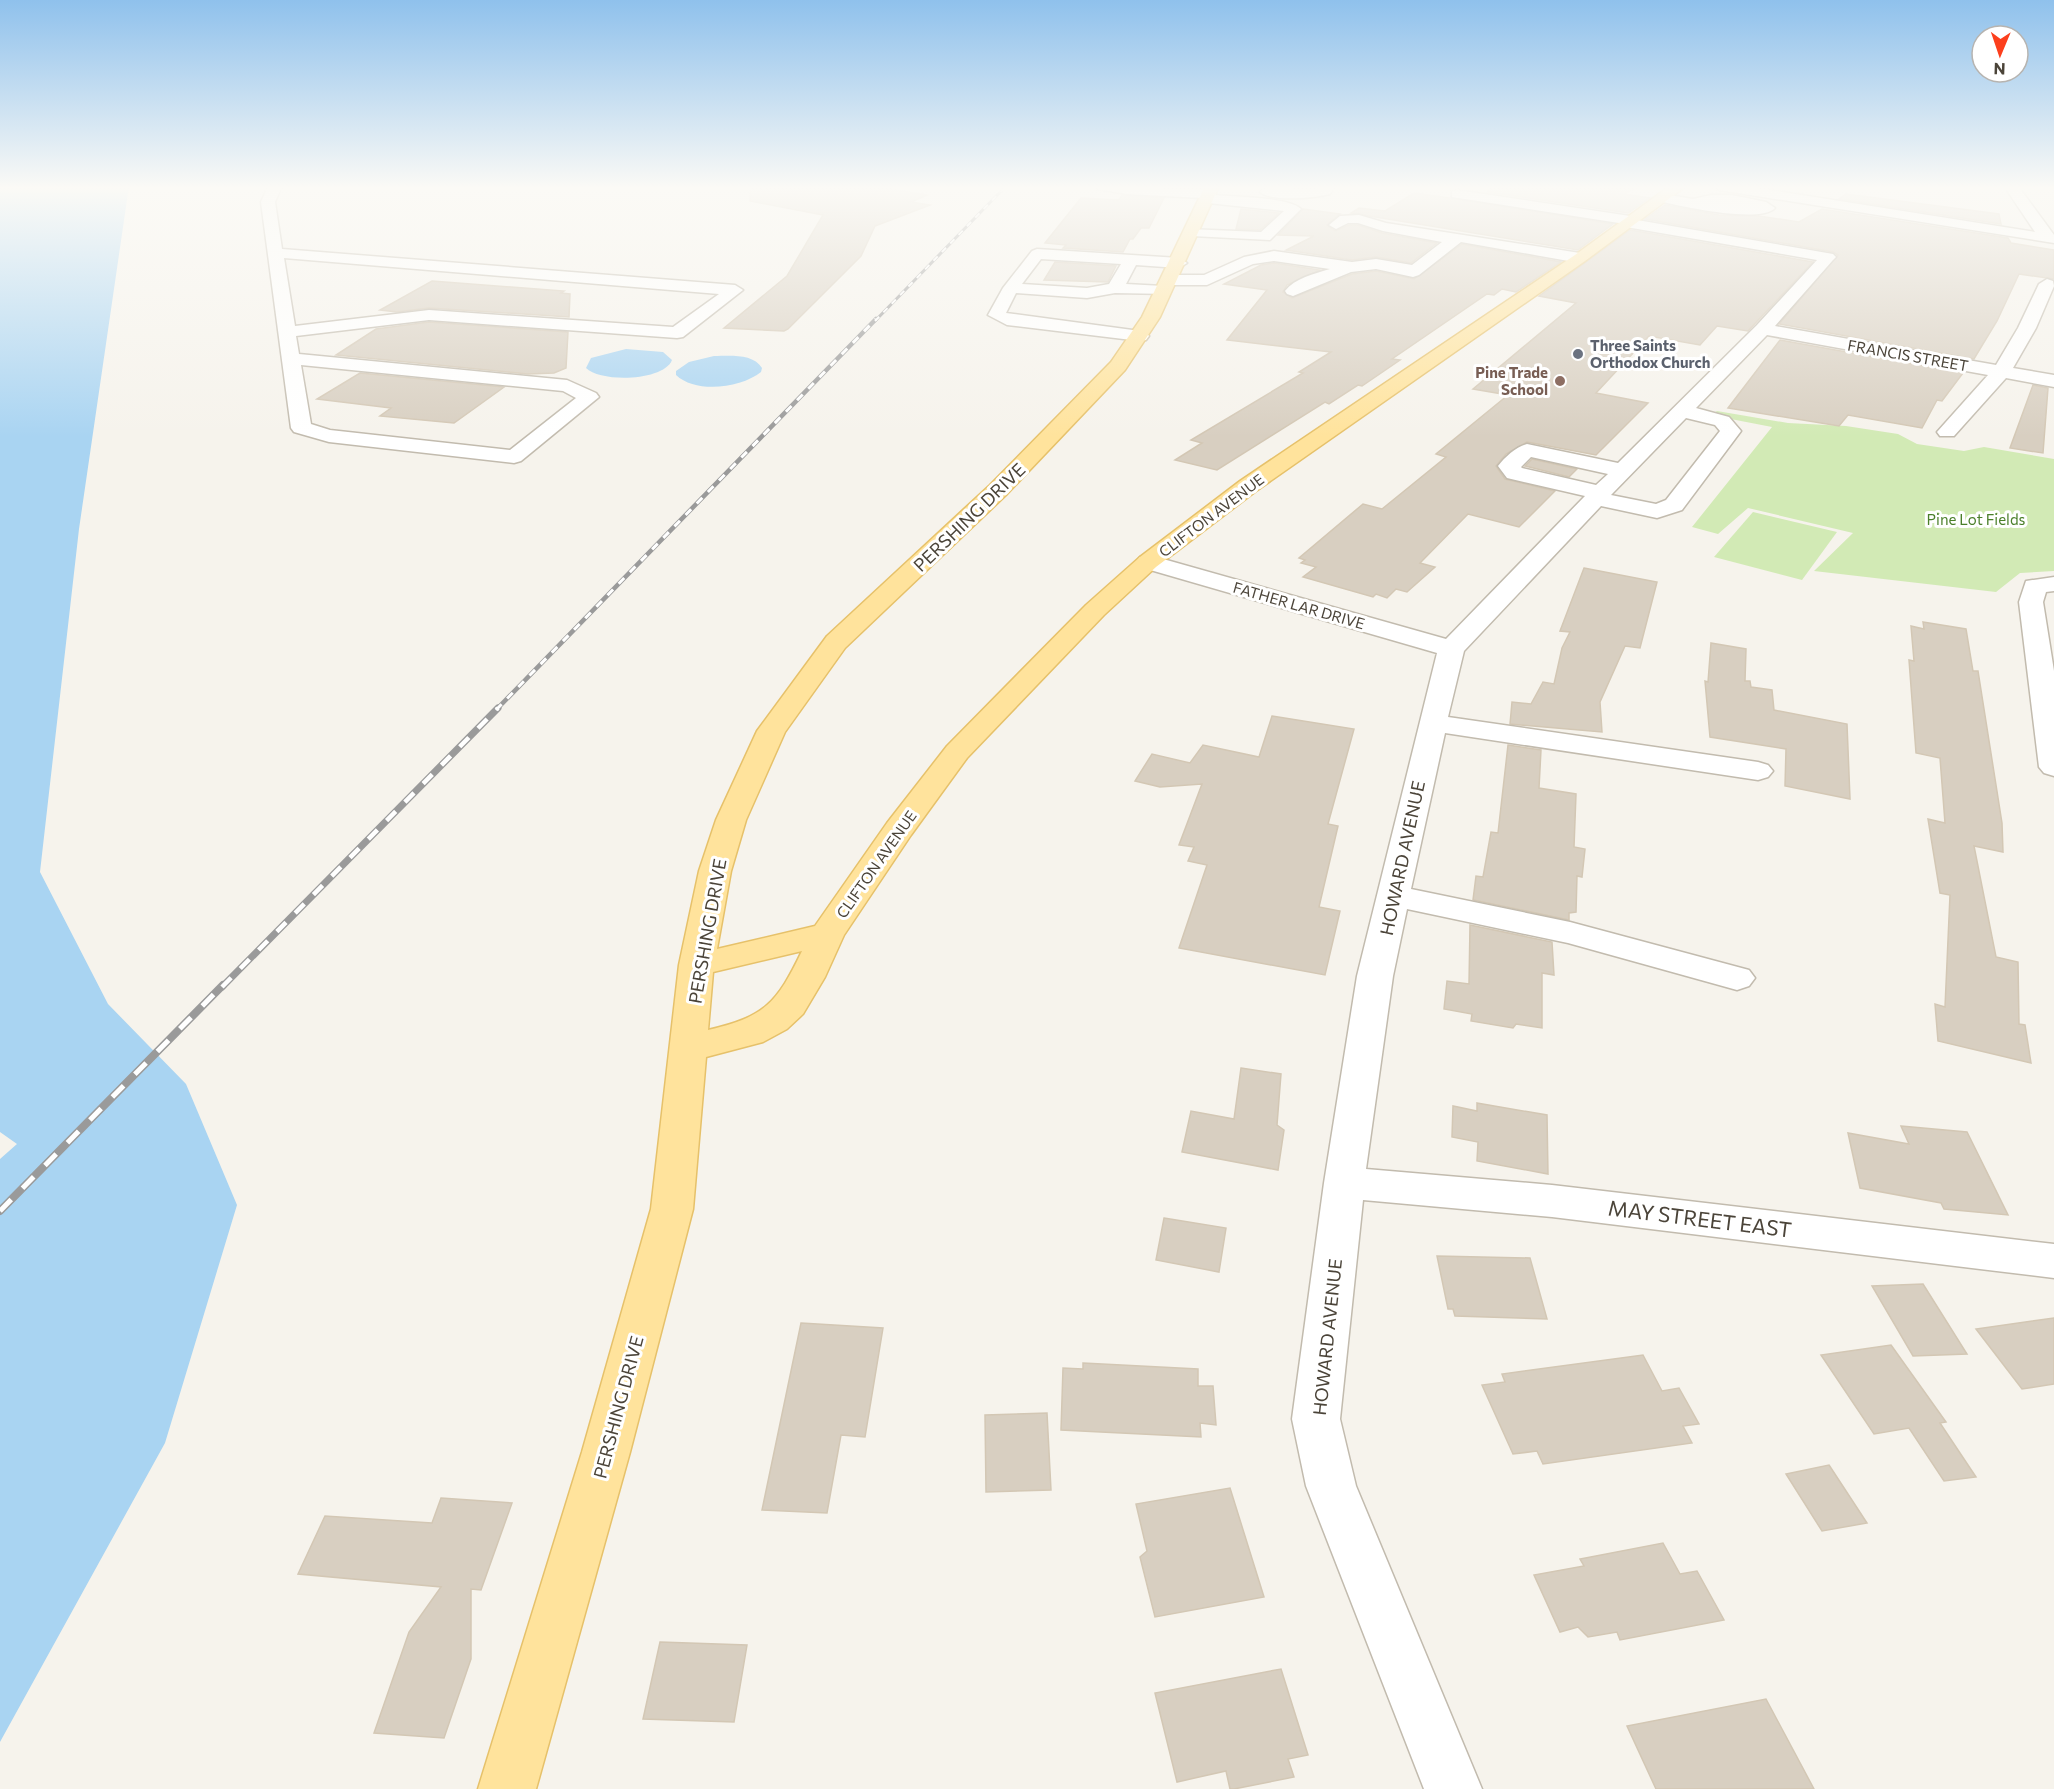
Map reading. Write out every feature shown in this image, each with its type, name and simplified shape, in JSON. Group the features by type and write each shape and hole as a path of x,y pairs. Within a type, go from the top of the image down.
{"main road":[{"name":"PERSHING DRIVE","path":"507,1789 602,1463 672,1209 696,966 715,871 731,820 771,731 836,642 1041,447 1118,366 1140,323 1175,269"},
{"name":"CLIFTON AVENUE","path":"688,1048 750,1033 774,1020 790,1005 807,977 827,934 898,830 957,752 1095,610 1148,562 1257,480 1563,269"},
{"name":"CLIFTON AVENUE","path":"696,966 827,934"}],"street":[{"path":"279,269 288,346 302,428 328,436 514,457 589,397 567,386 288,346"},
{"path":"288,346 429,315 677,333 735,290 481,269"},
{"path":"1026,269 1007,296 998,315 1007,320 1076,328 1140,323"},
{"path":"1115,288 1126,269"},
{"path":"1152,269 1171,278"},
{"path":"1007,296 1087,293 1171,278 1207,279 1228,269"},
{"path":"1293,291 1307,282 1345,269"},
{"path":"1451,649 1763,329 1817,269"},
{"path":"1947,432 2001,372 2036,328 2047,284"},
{"path":"1007,296 1088,310 1076,328"},
{"name":"FRANCIS STREET","path":"1763,329 2054,381"},
{"path":"1624,471 1527,450 1509,466 1515,473 1657,511 1674,505 1731,431 1722,421 1683,411"},
{"name":"FATHER LAR DRIVE","path":"1148,562 1451,649"},
{"path":"2054,584 2036,586 2031,602 2054,767"},
{"name":"HOWARD AVENUE","path":"1451,649 1376,976 1344,1183 1316,1419 1331,1486 1453,1789"},
{"path":"1433,723 1758,771"},
{"path":"1393,896 1570,933 1737,978"},
{"name":"MAY STREET EAST","path":"1344,1183 1552,1201 2054,1261"}],"green space":[{"name":"Pine Lot Fields","path":"1717,411 1788,423 1846,426 1898,434 1917,444 1964,451 1984,447 2054,459 2054,571 2020,573 1996,592 1814,571 1853,533 1748,508 1718,534 1692,527 1772,427 1710,415"},
{"path":"1753,512 1837,532 1802,580 1714,557"}],"water":[{"path":"0,269 117,269 79,529 40,872 108,1004 186,1084 237,1205 165,1443 0,1742 0,1159 17,1144 0,1132"},
{"path":"626,349 663,352 672,360 667,367 657,372 632,378 605,376 586,368 591,358"},
{"path":"714,356 733,356 753,360 762,368 761,372 742,382 718,387 695,385 676,375 676,371 689,362"}],"building":[{"path":"791,269 848,269 784,331 724,328 787,276"},
{"path":"1050,269 1114,269 1108,282 1044,280"},
{"path":"1252,269 1320,270 1287,285 1283,292 1292,298 1352,274 1376,271 1414,279 1427,269 1550,269 1516,292 1502,289 1494,295 1487,294 1392,359 1400,360 1362,386 1358,385 1329,404 1325,402 1217,470 1175,460 1202,443 1191,440 1303,373 1299,372 1331,352 1227,340 1267,290 1224,284"},
{"path":"1576,269 1806,269 1748,331 1717,326 1700,345 1649,336 1596,393 1648,403 1596,455 1527,442 1506,454 1496,466 1505,479 1555,491 1519,527 1468,514 1420,563 1435,567 1407,592 1396,589 1387,598 1376,594 1373,597 1303,577 1316,567 1301,563 1305,560 1299,558 1363,504 1382,509 1446,457 1436,454 1508,395 1473,389 1576,303 1539,296"},
{"path":"1826,269 2054,269 2054,279 2019,274 1997,321 1974,359 1779,324"},
{"path":"432,281 564,291 561,293 570,294 569,317 429,308 397,312 380,310"},
{"path":"429,322 568,332 566,368 554,373 528,374 336,355 376,329"},
{"path":"1780,340 1963,373 1942,401 1937,400 1922,428 1848,415 1839,426 1728,408"},
{"path":"360,373 504,387 454,423 380,416 391,408 317,399"},
{"path":"2033,385 2048,388 2043,453 2010,448"},
{"path":"1532,459 1577,469 1569,477 1525,466"},
{"path":"1584,568 1657,582 1640,648 1625,646 1600,702 1602,732 1510,724 1512,702 1531,704 1543,682 1554,684 1562,648 1570,632 1560,631"},
{"path":"1923,622 1966,629 1973,671 1978,671 2002,823 2003,852 1974,846 1996,957 2018,962 2019,1024 2025,1025 2031,1063 1938,1041 1935,1004 1945,1007 1950,895 1940,893 1928,819 1945,823 1940,758 1916,753 1909,660 1914,661 1911,626 1924,629"},
{"path":"1711,643 1746,649 1745,681 1750,681 1751,687 1772,690 1774,710 1847,724 1850,799 1785,786 1786,749 1710,737 1705,681 1708,682"},
{"path":"1272,716 1354,729 1328,824 1338,826 1319,907 1340,911 1325,975 1179,948 1207,865 1188,861 1194,847 1179,845 1202,784 1160,787 1135,781 1152,754 1190,763 1203,745 1259,757"},
{"path":"1508,745 1541,750 1539,788 1576,794 1574,847 1585,849 1582,877 1577,876 1576,912 1569,913 1569,920 1473,900 1476,876 1483,877 1491,832 1498,833"},
{"path":"1470,925 1552,942 1554,975 1542,973 1542,1028 1516,1024 1513,1028 1471,1021 1472,1014 1444,1009 1447,981 1469,984"},
{"path":"1241,1068 1281,1074 1277,1125 1284,1130 1278,1170 1182,1152 1191,1111 1234,1119"},
{"path":"1477,1103 1547,1115 1548,1174 1477,1161 1478,1142 1452,1137 1453,1106 1477,1111"},
{"path":"1901,1126 1967,1132 2008,1215 1944,1209 1941,1203 1860,1188 1848,1133 1909,1144"},
{"path":"1164,1218 1226,1228 1219,1272 1156,1260"},
{"path":"1437,1256 1530,1258 1547,1319 1455,1316 1453,1309 1448,1309"},
{"path":"1923,1284 1967,1354 1913,1356 1872,1286"},
{"path":"2054,1318 2054,1384 2022,1389 1976,1329"},
{"path":"801,1323 883,1328 865,1437 841,1435 827,1513 762,1510"},
{"path":"1891,1345 1946,1422 1940,1423 1976,1477 1944,1481 1909,1428 1874,1434 1821,1355"},
{"path":"1643,1355 1662,1391 1679,1388 1699,1424 1683,1426 1692,1443 1543,1464 1537,1451 1513,1454 1482,1385 1505,1382 1502,1374"},
{"path":"1083,1363 1198,1369 1198,1386 1213,1386 1216,1425 1200,1423 1201,1437 1061,1430 1063,1368 1083,1369"},
{"path":"1047,1413 1051,1490 986,1492 985,1415"},
{"path":"1829,1465 1867,1523 1822,1531 1786,1474"},
{"path":"1230,1488 1264,1597 1155,1617 1140,1557 1147,1551 1136,1504"},
{"path":"441,1498 512,1503 481,1590 471,1589 471,1659 444,1738 374,1733 409,1632 441,1587 298,1574 325,1516 432,1523"},
{"path":"1663,1543 1680,1574 1697,1571 1724,1620 1620,1640 1617,1632 1588,1637 1578,1627 1560,1632 1534,1575 1584,1566 1580,1559"},
{"path":"660,1642 747,1645 734,1722 643,1719"},
{"path":"1281,1669 1308,1755 1288,1759 1294,1777 1234,1789 1230,1789 1226,1771 1177,1782 1155,1693"},
{"path":"1766,1699 1814,1789 1656,1789 1627,1726"}],"railway":[{"path":"875,321 925,269"},
{"path":"496,710 876,319"},
{"path":"222,987 498,708"},
{"path":"0,1211 223,985"}],"place":[{"name":"Three Saints Orthodox Church","path":"1578,354"},
{"name":"Pine Trade School","path":"1560,381"}]}
